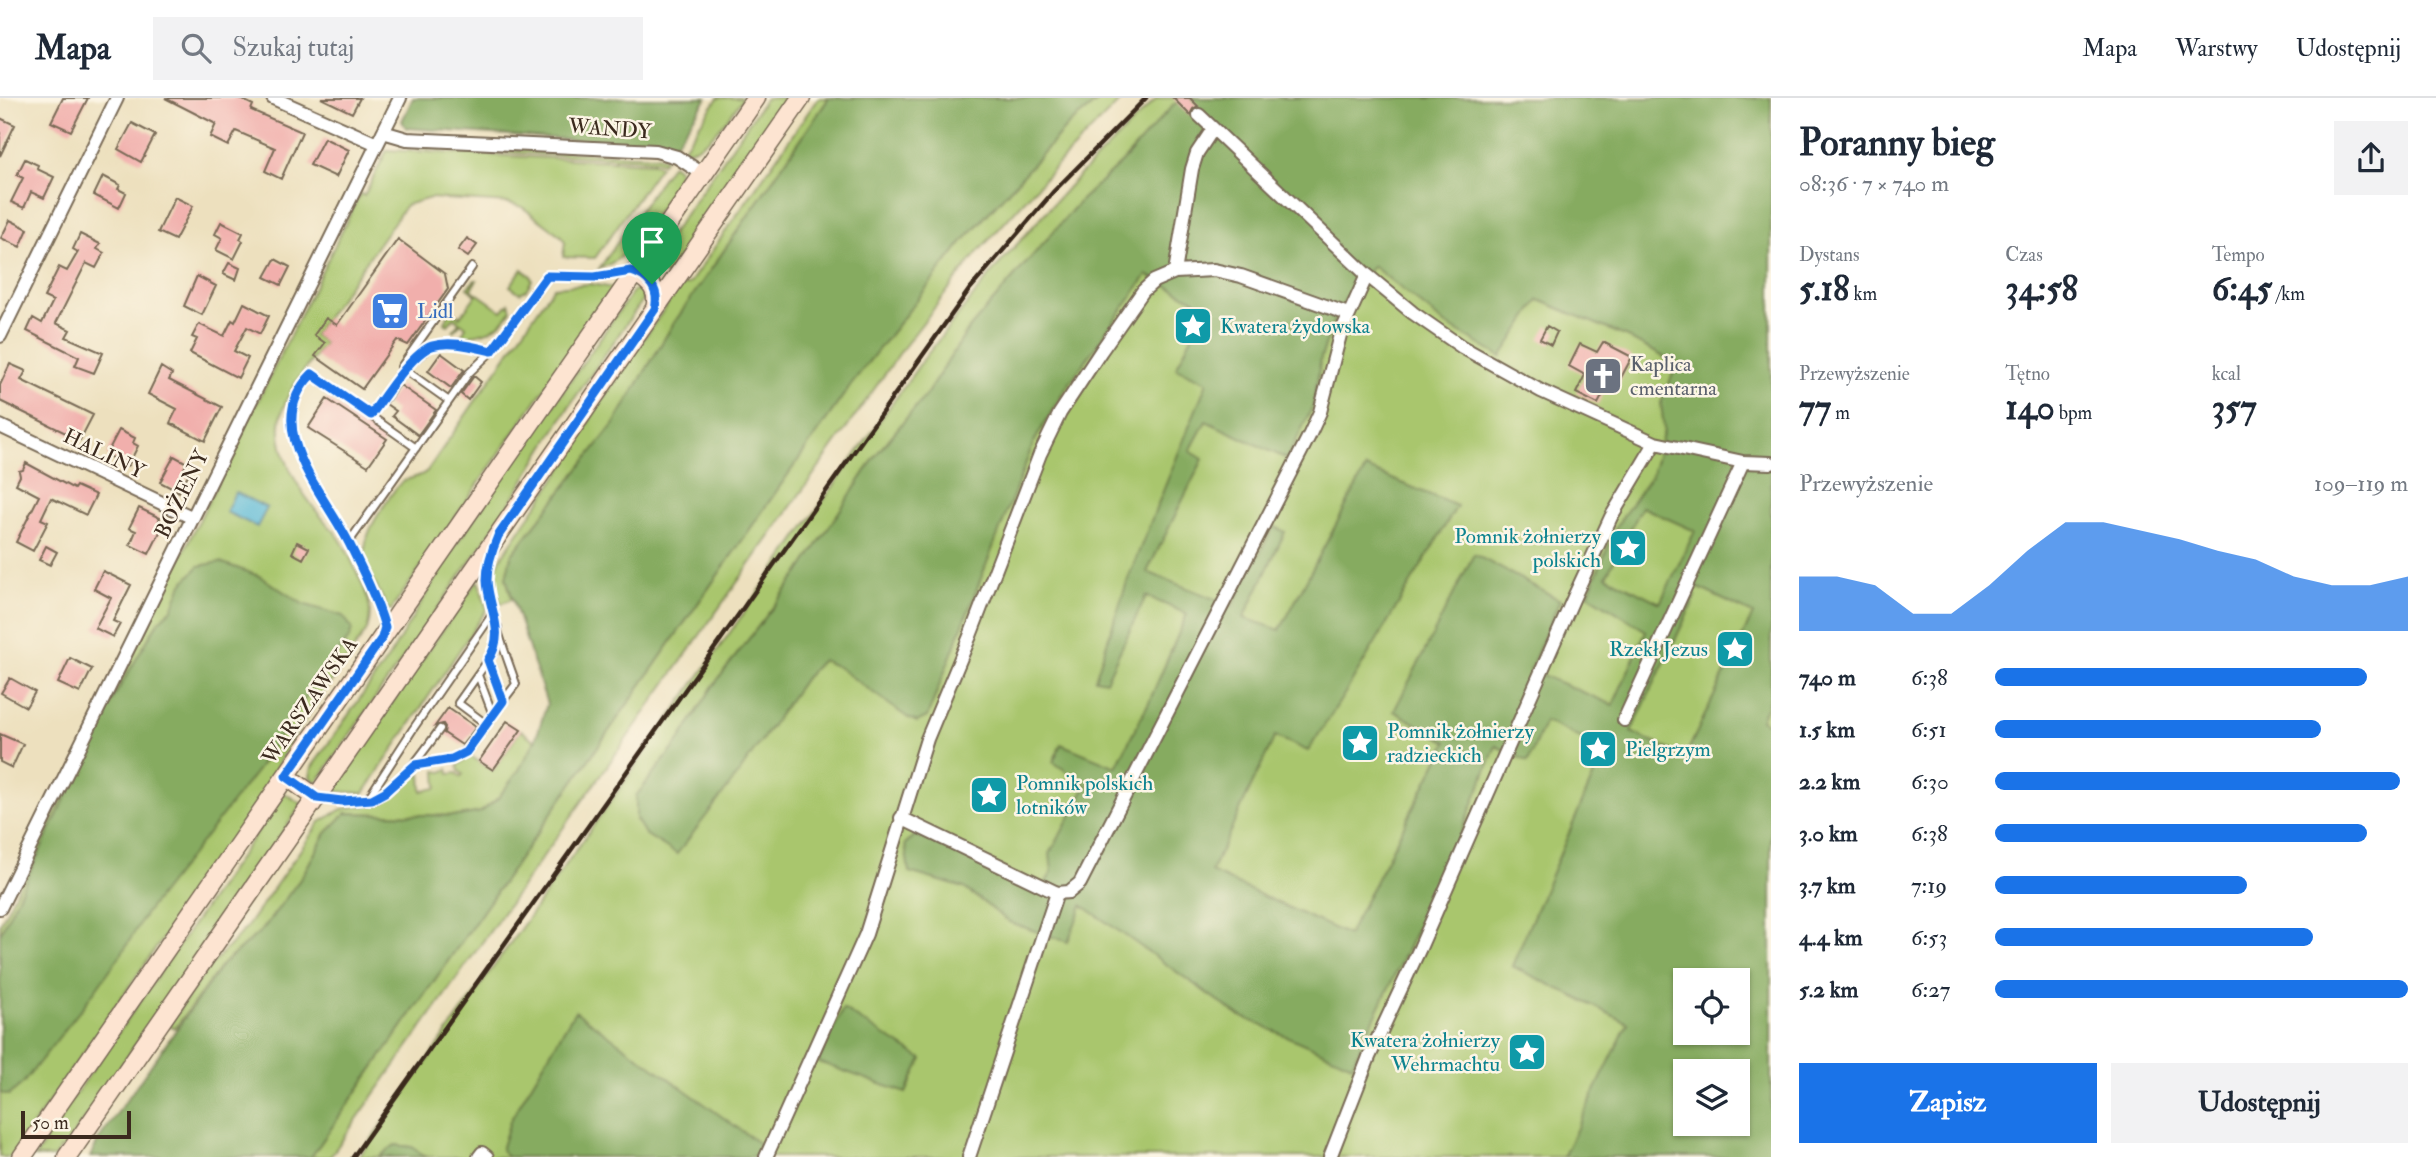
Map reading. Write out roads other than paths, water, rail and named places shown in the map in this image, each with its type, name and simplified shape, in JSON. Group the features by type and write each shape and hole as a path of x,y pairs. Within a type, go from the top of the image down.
{"main road":[{"name":"WARSZAWSKA","path":"22,1157 756,98"},
{"path":"67,1157 801,98"},
{"path":"635,272 654,288 657,296 655,309"},
{"path":"286,776 317,798"}],"street":[{"path":"0,336 117,98"},
{"name":"WANDY","path":"273,98 380,138 656,151 677,157 704,174"},
{"name":"BOŻENY","path":"0,908 400,98"},
{"path":"1199,115 1367,275 1413,313 1462,347 1541,391 1655,443 1743,462 1771,463"},
{"path":"1175,272 1192,169 1197,153 1213,129"},
{"path":"766,1157 866,934 927,740 1045,442 1087,370 1143,291 1154,281 1175,272 1214,270 1241,275 1348,314"},
{"path":"901,818 1057,893 1069,892 1084,878 1309,436 1320,412 1348,314 1367,275"},
{"name":"HALINY","path":"0,426 191,517"},
{"path":"1330,1157 1361,1076 1579,585 1611,517 1655,443"},
{"path":"1624,720 1743,462"},
{"path":"969,1157 1057,893"},
{"path":"479,1157 482,1153 487,1157"}],"lane":[{"path":"449,401 401,367 472,267"},
{"path":"349,542 449,401 470,373 492,351 547,276 595,277 635,272"},
{"path":"371,415 404,369 431,346 456,344 492,351"},
{"path":"382,638 385,624 349,542 307,472 294,440 291,426 292,406 302,384 312,374 416,448"},
{"path":"415,765 458,757 466,752 516,684 498,627 487,578 498,536"},
{"path":"367,800 412,729 494,612"},
{"path":"453,711 494,652 498,627"},
{"path":"488,660 503,701"},
{"path":"478,675 493,715"},
{"path":"458,703 486,724"},
{"path":"317,798 367,800 385,792 415,765 440,729"}],"water":[{"path":"235,492 267,508 257,527 226,512"}],"railway":[{"path":"353,1157 969,290 1054,191 1146,98"}],"place":[{"name":"Lidl","path":"390,311"},
{"name":"Kwatera żydowska","path":"1193,326"},
{"name":"Kaplica cmentarna","path":"1603,376"},
{"name":"Pomnik żołnierzy polskich","path":"1628,548"},
{"name":"Rzekł Jezus","path":"1735,649"},
{"name":"Pomnik żołnierzy radzieckich","path":"1360,743"},
{"name":"Pielgrzym","path":"1598,749"},
{"name":"Pomnik polskich lotników","path":"989,795"},
{"name":"Kwatera żołnierzy Wehrmachtu","path":"1527,1052"}]}
